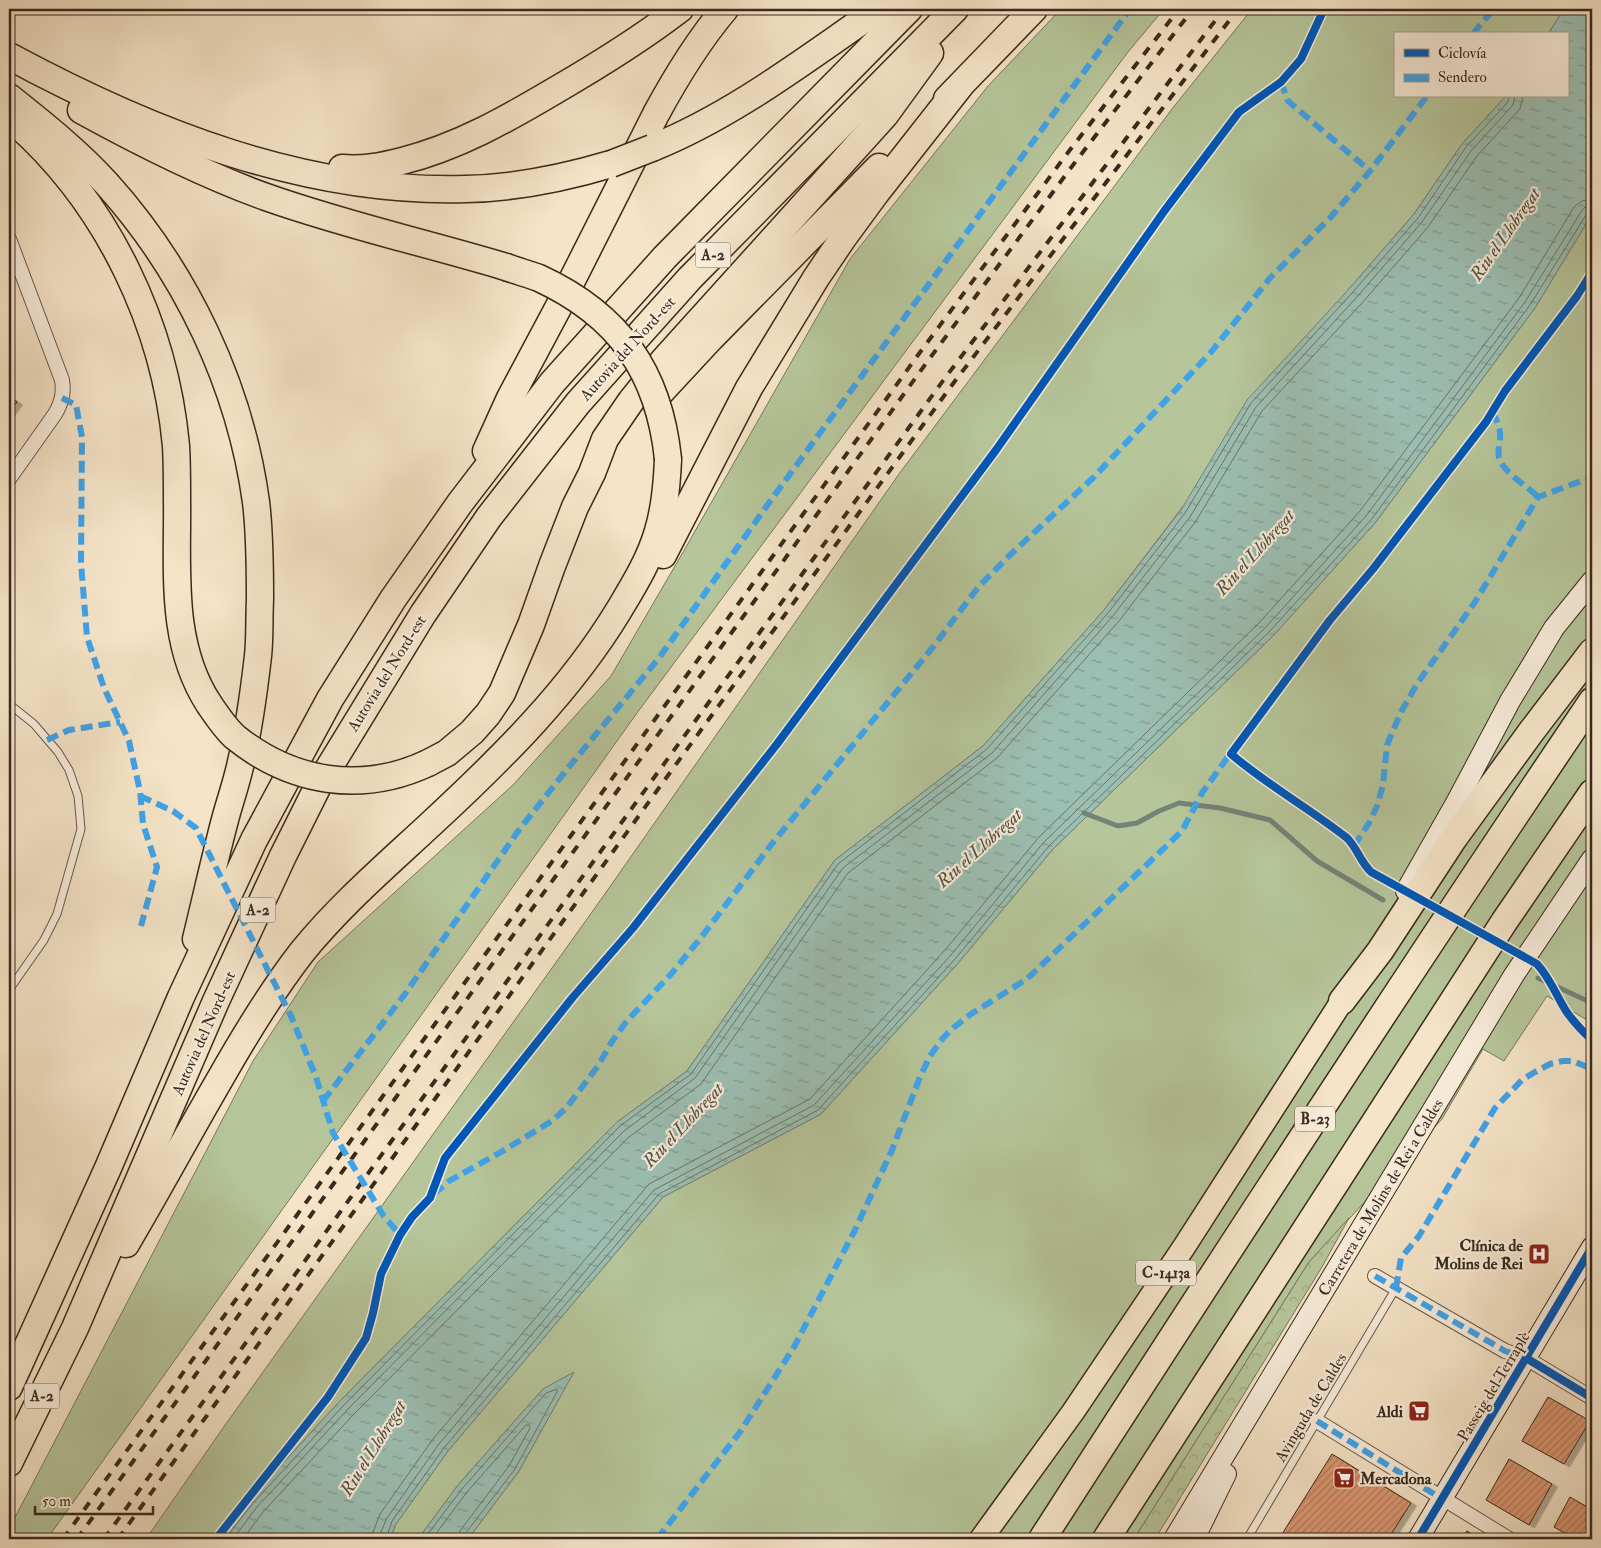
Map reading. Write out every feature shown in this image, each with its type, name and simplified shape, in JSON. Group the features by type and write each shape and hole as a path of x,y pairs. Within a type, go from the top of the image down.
{"highway":[{"path":"196,140 321,167 349,169 371,168 430,154 484,130 529,106 622,49 680,9"},
{"path":"468,491 510,398 670,88 696,47 726,9"},
{"path":"9,56 102,103 246,158 336,180 408,188 466,189 509,186 560,177 611,164 668,142 714,118 758,91 878,9"},
{"name":"Autovia del Nord-est","path":"9,1387 108,1168 181,997 254,840 330,699 393,599 468,491 552,383 665,257 909,9"},
{"name":"Autovia del Nord-est","path":"9,1463 75,1328 216,1001 283,856 319,784 422,614 490,517 578,403 690,278 954,9"},
{"path":"9,117 48,155 81,195 130,276 152,332 168,394 176,446 176,580 180,627 192,672 201,693 221,722 235,736 272,761 308,775 334,780 348,781 384,778 408,772 428,764 447,753 472,732 488,714 502,693 531,626 575,507 606,439 631,401 663,361 885,115 960,9"},
{"path":"592,473 675,376 710,339 1034,9"},
{"path":"9,71 150,147 256,193 349,223 506,267 538,278 578,299 600,315 633,352 658,404 666,434 668,459 664,506 657,534 642,569 608,628 555,699 522,735 326,923 302,952 267,1000 195,1122 159,1190 75,1328"},
{"path":"434,821 529,745 595,667 644,592 749,388 816,278 876,193 960,86"},
{"path":"9,97 70,148 106,183 129,210 171,270 193,308 221,367 244,441 251,474 256,504 260,554 257,662 241,762 181,997"},
{"path":"1342,1001 1380,951 1454,838 1592,652"},
{"name":"B-23","path":"1042,1539 1228,1250 1444,921 1592,701"},
{"path":"1106,1539 1504,922 1592,793"}],"main road":[{"name":"C-1413a","path":"982,1539 1073,1412 1184,1247 1342,1001 1456,801 1510,701 1554,628 1592,581"},
{"name":"Carretera de Molins de Rei a Caldes","path":"1174,1539 1514,975 1592,859"},
{"name":"Passeig del Terraplè","path":"1418,1539 1592,1248"},
{"path":"1194,1539 1282,1358"}],"street":[{"path":"9,239 62,380 64,391 56,414 9,479"},
{"path":"1375,1276 1505,1351 1526,1358 1592,1398"},
{"path":"1317,1421 1509,1539"}],"lane":[{"path":"9,704 34,724 58,752 68,770 78,796 81,829 57,914 44,940 9,990"},
{"name":"Avinguda de Caldes","path":"1247,1539 1396,1288"}],"green space":[{"path":"1061,9 1164,9 1128,52 637,713 47,1539 9,1539 9,1529 253,1061 318,962 513,785 611,676 850,259 988,86"},
{"path":"1252,9 1564,9 1549,32 1394,32 1394,98 1504,98 1462,144 1414,214 1348,290 1104,610 983,746 835,860 687,1071 617,1122 340,1401 249,1500 219,1539 146,1539 223,1428 602,898 899,474 1172,109"},
{"path":"1592,214 1592,936 1590,940 1592,942 1592,1023 1547,996 1504,1061 1483,1049 1442,1119 1309,1262 1134,1539 468,1539 519,1471 573,1373 543,1389 458,1485 418,1539 390,1539 396,1524 448,1451 663,1197 821,1114 959,962 1053,849 1273,636 1375,523 1535,308"},
{"path":"1349,1218 1322,1267 1155,1539 1134,1539 1309,1262"}],"water":[{"name":"Riu el Llobregat","path":"1564,9 1592,9 1592,214 1535,308 1375,523 1273,636 1053,849 959,962 821,1114 663,1197 448,1451 396,1524 390,1539 219,1539 249,1500 340,1401 617,1122 687,1071 835,860 983,746 1104,610 1181,510 1247,400 1348,290 1414,214 1462,144 1504,98 1568,98 1568,32 1549,32"},
{"path":"574,1372 519,1471 468,1539 418,1539 458,1485 543,1389"}],"building":[{"path":"9,396 17,402 9,413"},
{"path":"1548,1397 1590,1421 1564,1464 1522,1441"},
{"name":"Mercadona","path":"1332,1454 1411,1503 1388,1539 1279,1539"},
{"path":"1509,1459 1552,1484 1529,1525 1486,1500"},
{"path":"1570,1497 1592,1510 1592,1539 1575,1539 1554,1527"},
{"path":"1467,1531 1480,1539 1462,1539"}],"waterway":[{"path":"1084,813 1118,826 1137,823 1179,803 1220,808 1270,820 1317,861 1383,900"},
{"path":"1538,978 1592,1003"}],"railway":[{"path":"63,1539 918,355 1066,155 1179,9"},
{"path":"77,1539 927,362 1076,161 1193,9"},
{"path":"104,1539 945,378 1224,9"},
{"path":"118,1539 661,785 952,385 1238,9"}],"marked path":[{"path":"323,1101 405,994 519,830 659,658 771,500 1130,9"},
{"path":"1475,32 1495,9"},
{"path":"1281,82 1288,101 1370,171"},
{"path":"434,1194 449,1181 552,1121 567,1107 598,1066 626,1022 672,973 703,935 771,845 933,647 979,586 1094,477 1212,351 1270,278 1330,218 1370,171 1425,98"},
{"path":"62,398 76,405 82,437 81,563 87,637 104,688 129,741 140,791 143,824 157,867 141,926"},
{"path":"1492,412 1499,428 1499,458 1502,464 1538,497"},
{"path":"1354,846 1369,823 1377,806 1383,785 1387,745 1401,712 1417,684 1475,602 1538,497 1592,477"},
{"path":"47,740 69,730 120,722"},
{"path":"657,1539 740,1432 794,1347 855,1230 892,1150 920,1077 930,1056 943,1038 971,1014 1027,979 1182,831 1202,793 1232,751"},
{"path":"140,796 173,811 196,828 291,1016 316,1077 333,1133 383,1215 400,1235"},
{"path":"1396,1288 1401,1258 1419,1236 1495,1108 1522,1080 1550,1064 1573,1061 1592,1069"},
{"path":"1375,1276 1505,1351 1526,1358"},
{"path":"1317,1421 1442,1499"}],"cycle path":[{"path":"216,1539 328,1397 366,1338 381,1274 400,1235 412,1217 430,1198 445,1158 573,997 633,928 777,744 996,450 1165,210 1239,112 1281,82 1301,59 1324,9"},
{"path":"1592,272 1577,296 1505,391 1486,422 1373,569 1330,620 1231,754 1347,838 1371,872 1537,964 1542,969 1566,1011 1592,1040"},
{"path":"1418,1539 1592,1247"},
{"path":"1526,1358 1592,1398"}],"place":[{"name":"Clínica de Molins de Rei","path":"1539,1254"},
{"name":"Aldi","path":"1419,1411"},
{"name":"Mercadona","path":"1344,1478"}]}
